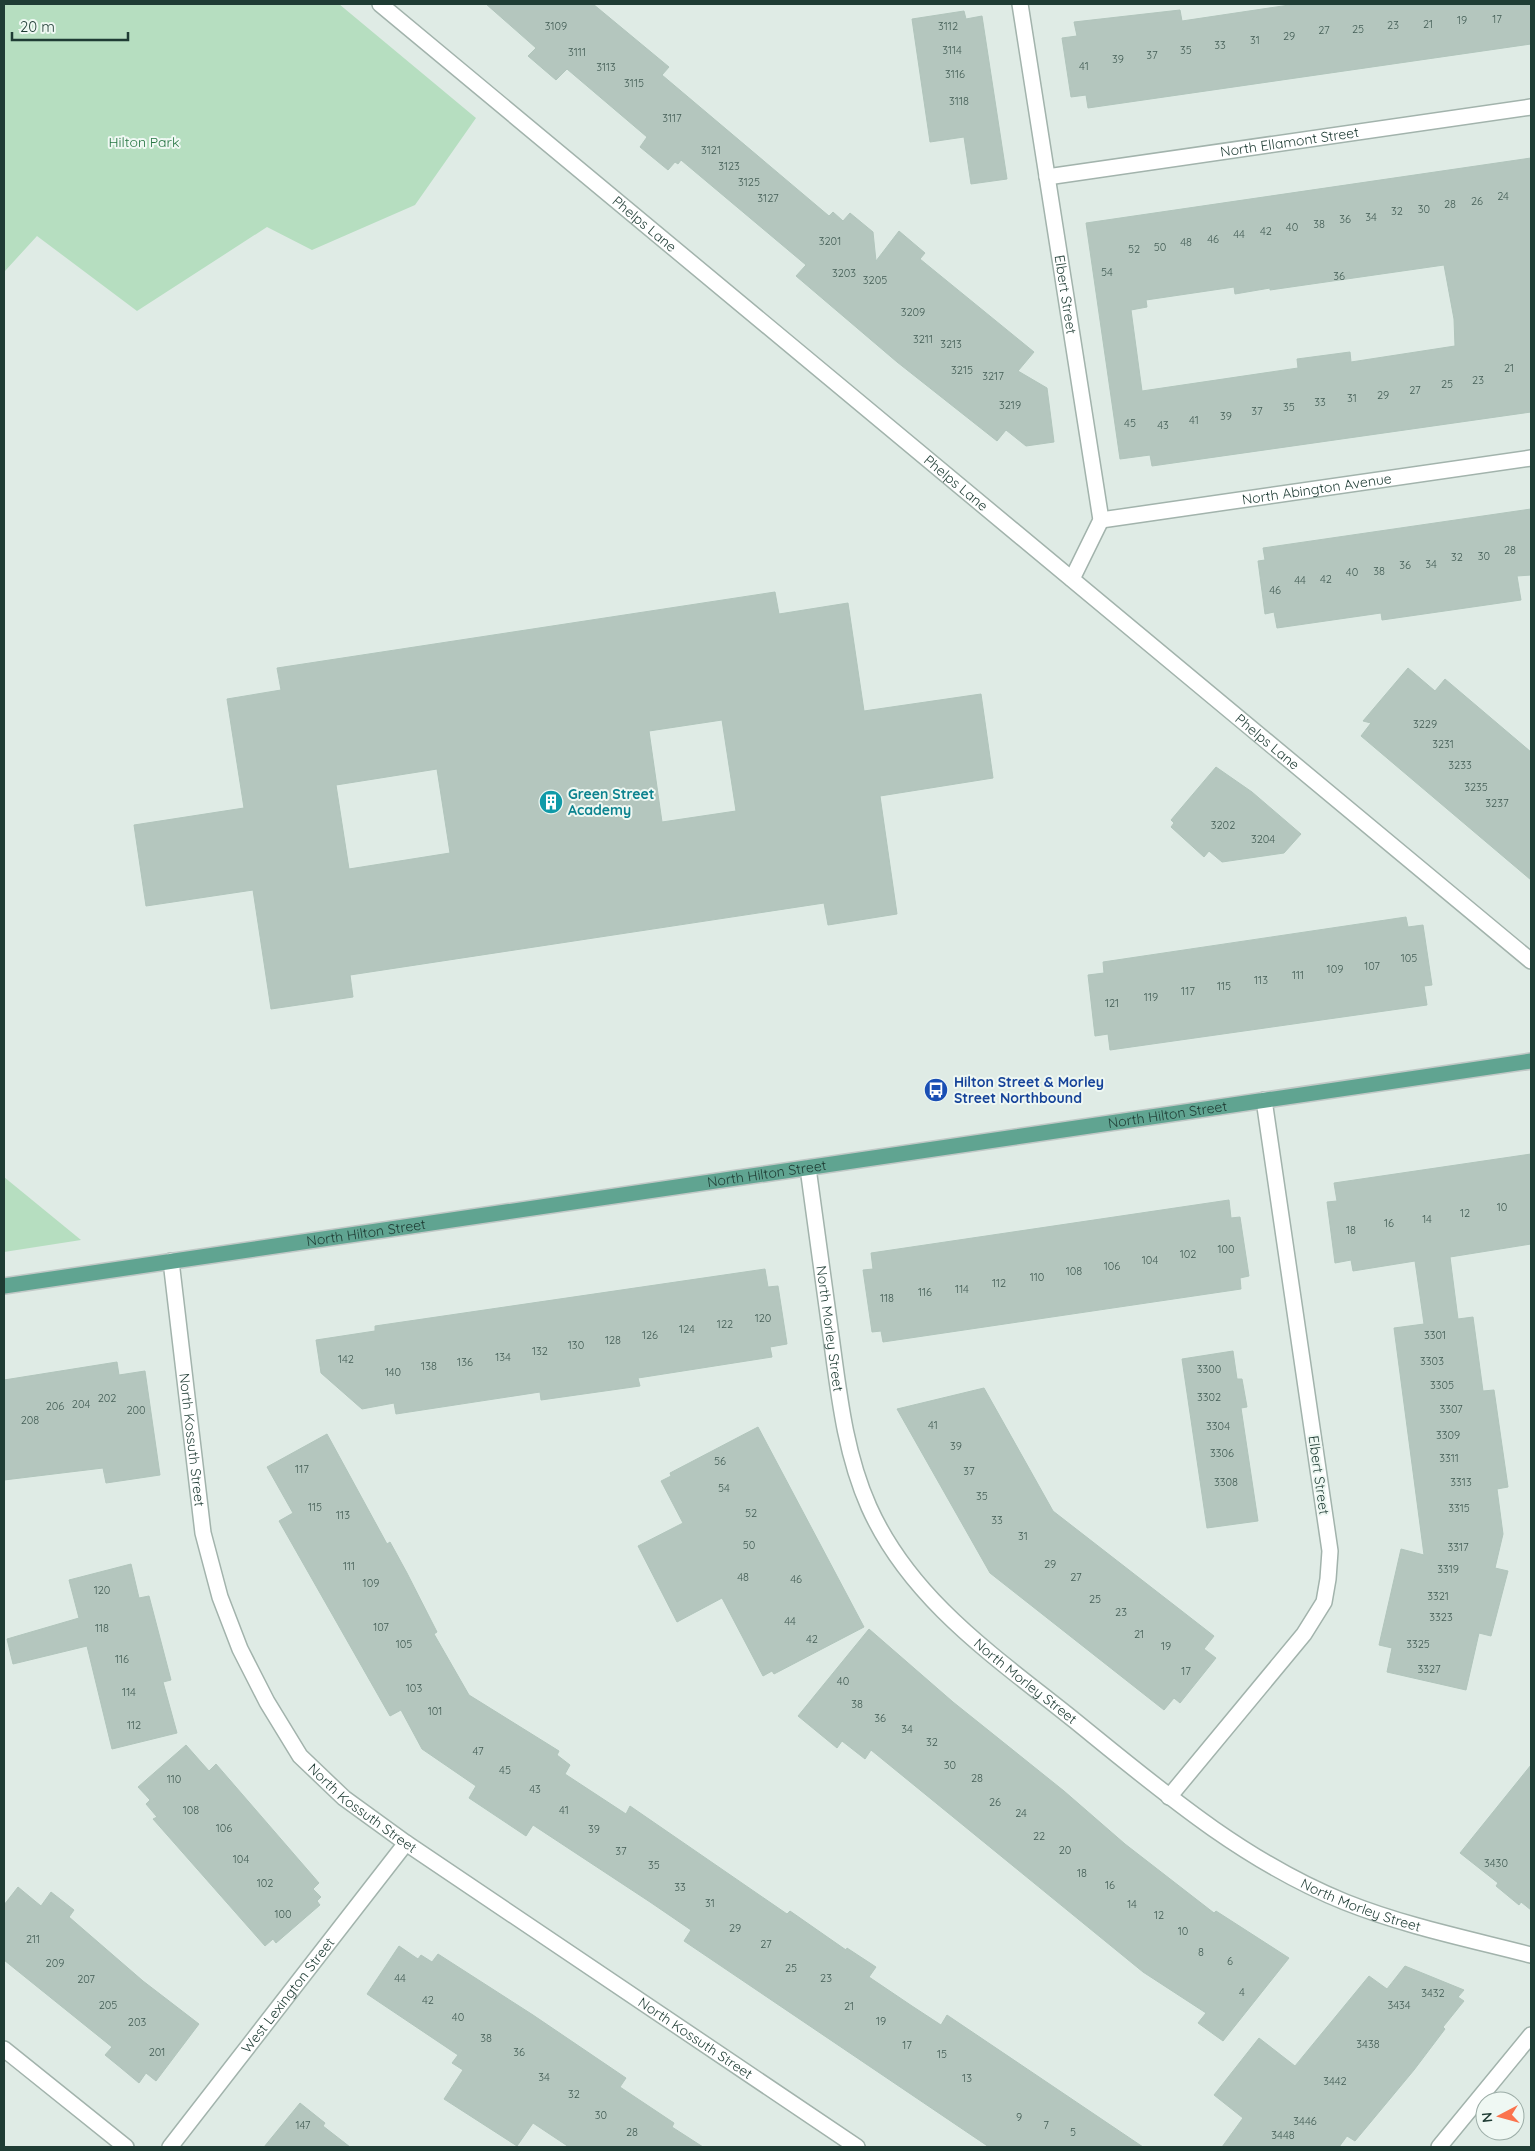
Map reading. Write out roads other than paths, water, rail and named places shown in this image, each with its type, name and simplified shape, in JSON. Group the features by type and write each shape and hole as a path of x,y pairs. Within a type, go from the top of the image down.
{"main road":[{"name":"North Hilton Street","path":"4,1286 1531,1062"}],"street":[{"name":"Phelps Lane","path":"380,4 1531,961"},
{"name":"Elbert Street","path":"1020,4 1101,520"},
{"name":"North Ellamont Street","path":"1047,177 1531,107"},
{"name":"North Abington Avenue","path":"1101,520 1531,458"},
{"path":"1072,579 1101,520"},
{"name":"Elbert Street","path":"1169,1797 1304,1634 1324,1602 1328,1579 1330,1551 1264,1100"},
{"name":"North Morley Street","path":"808,1168 841,1407 850,1456 870,1509 904,1569 949,1619 1169,1797 1235,1845 1346,1902 1450,1934 1531,1955"},
{"name":"North Kossuth Street","path":"171,1261 204,1533 220,1598 240,1649 267,1702 300,1756 344,1798 406,1843 857,2147"},
{"name":"West Lexington Street","path":"170,2147 406,1843"},
{"path":"1439,2147 1531,2035"},
{"path":"4,2049 126,2147"}],"place":[{"name":"Green Street Academy","path":"551,802"},
{"name":"Hilton Street & Morley Street Northbound","path":"936,1090"}],"park label":[{"name":"Hilton Park","path":"144,142"}]}
